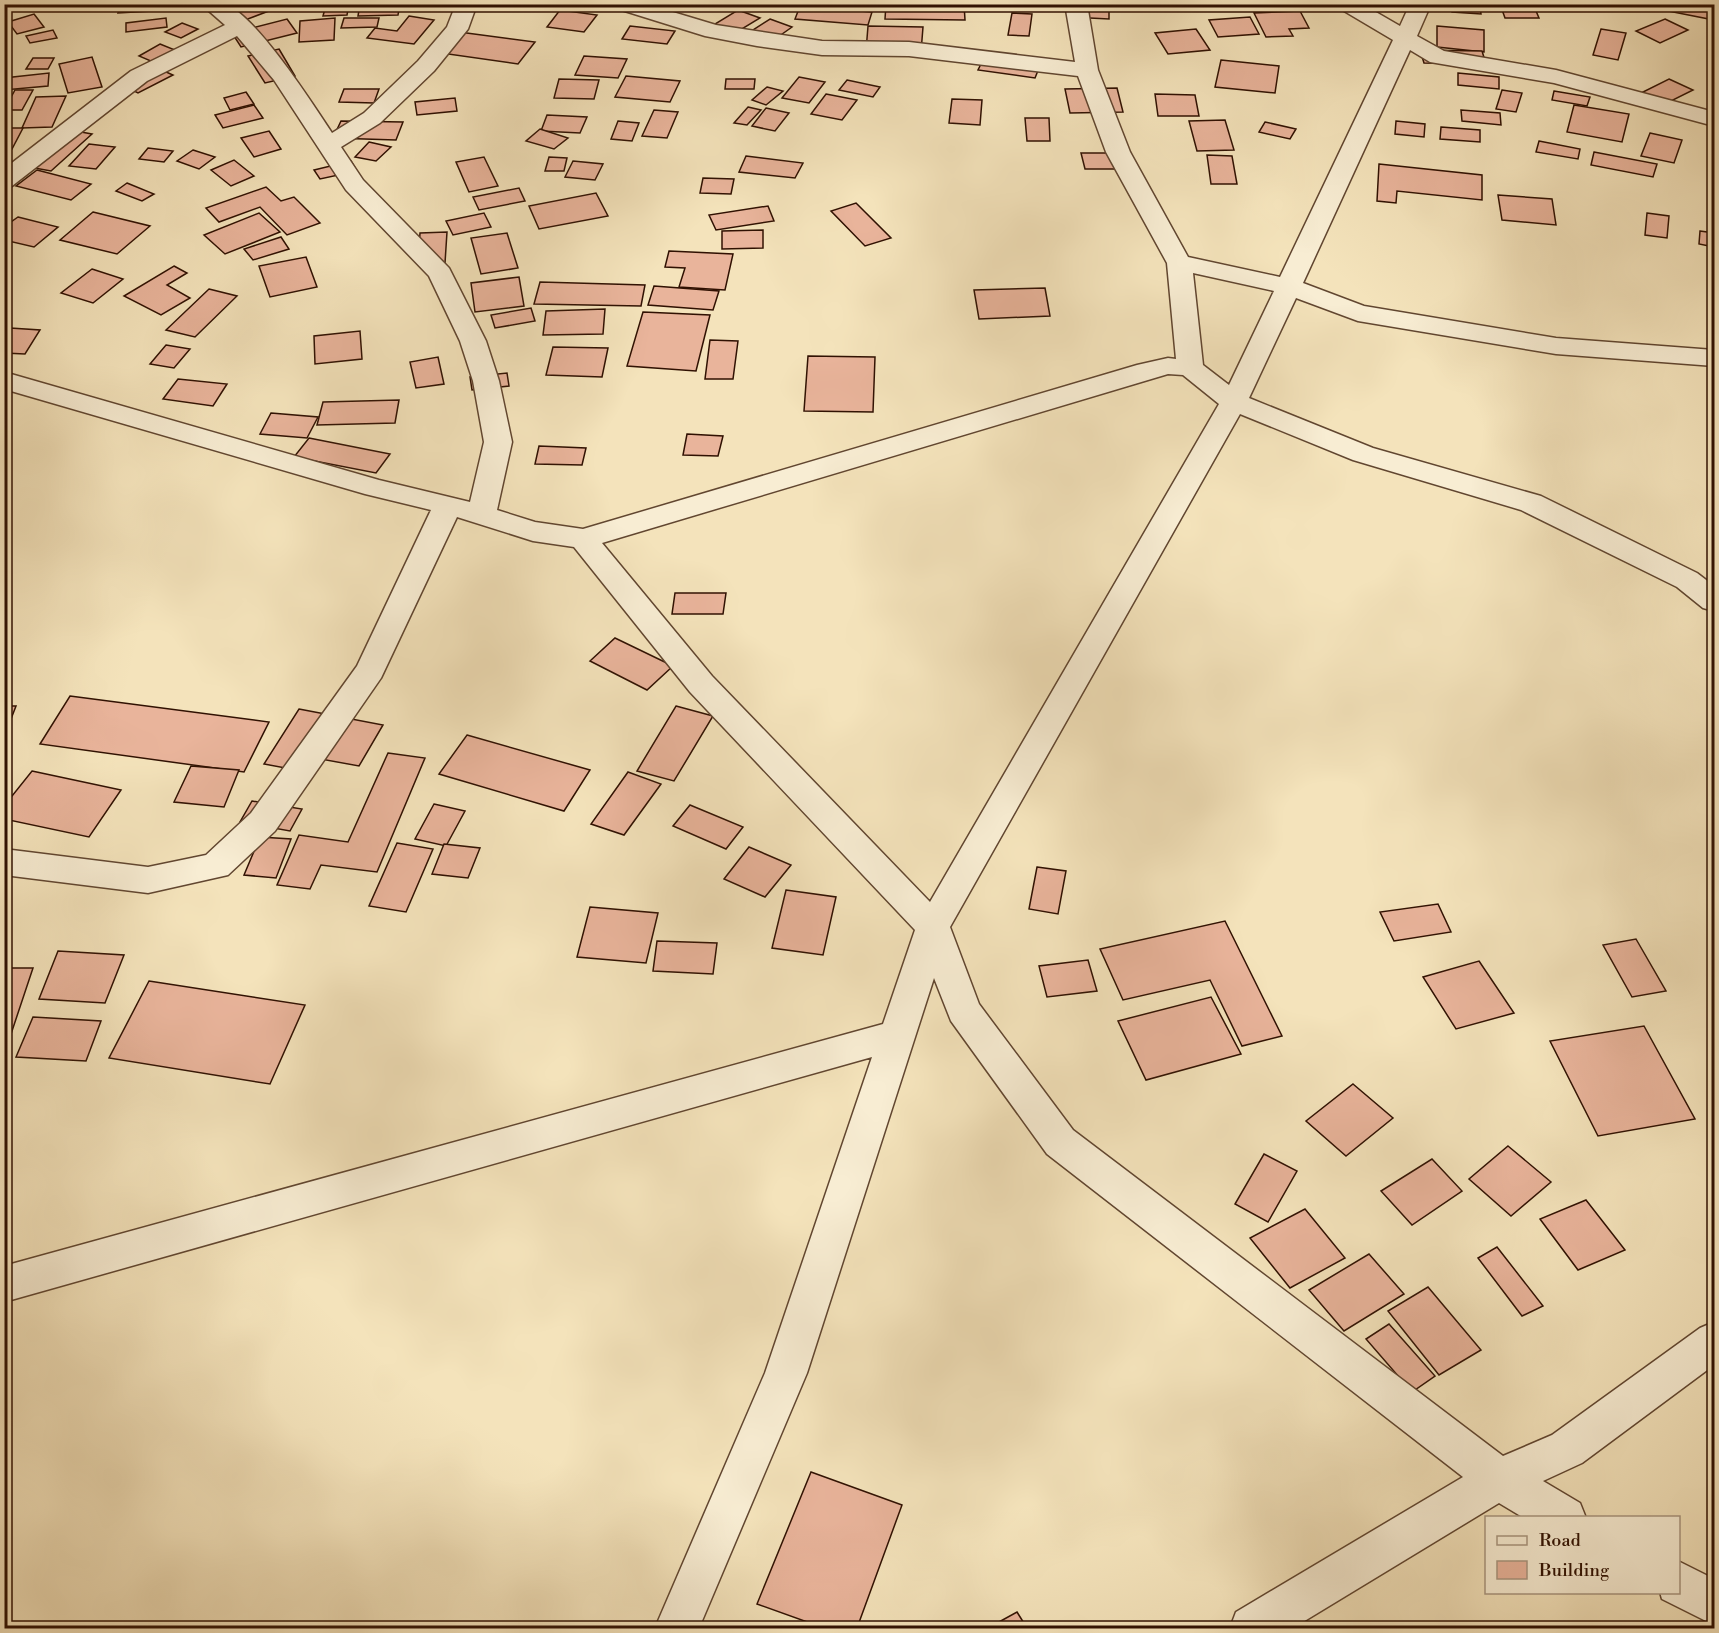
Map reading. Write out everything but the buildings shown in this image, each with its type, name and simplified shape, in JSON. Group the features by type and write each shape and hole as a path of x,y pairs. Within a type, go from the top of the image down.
{"street":[{"path":"211,4 240,26 283,76 354,185 440,273 473,341 486,381 498,442 481,516"},
{"path":"327,146 372,118 426,66 457,29 467,4"},
{"path":"622,4 713,31 758,39 822,48 909,49 1087,70"},
{"path":"1076,4 1087,70 1118,152 1179,263 1190,368"},
{"path":"1346,4 1438,57 1556,77 1714,120"},
{"path":"676,1629 786,1372 933,927 1234,402 1287,286 1407,39 1421,4"},
{"path":"4,181 139,76 240,26"},
{"path":"1179,263 1287,286 1358,313 1556,346 1714,358"},
{"path":"4,380 375,488 448,505 533,531 583,538 1146,371 1168,366 1190,368 1234,402 1363,454 1531,503 1687,580 1714,601"},
{"path":"4,862 148,880 216,866 263,822 370,670 448,505"},
{"path":"583,538 700,684 933,927 964,1011 1060,1142 1499,1479 1562,1516"},
{"path":"4,1284 897,1035"},
{"path":"1252,1629 1499,1479 1567,1449 1714,1341"},
{"path":"1680,1584 1714,1603"}]}
